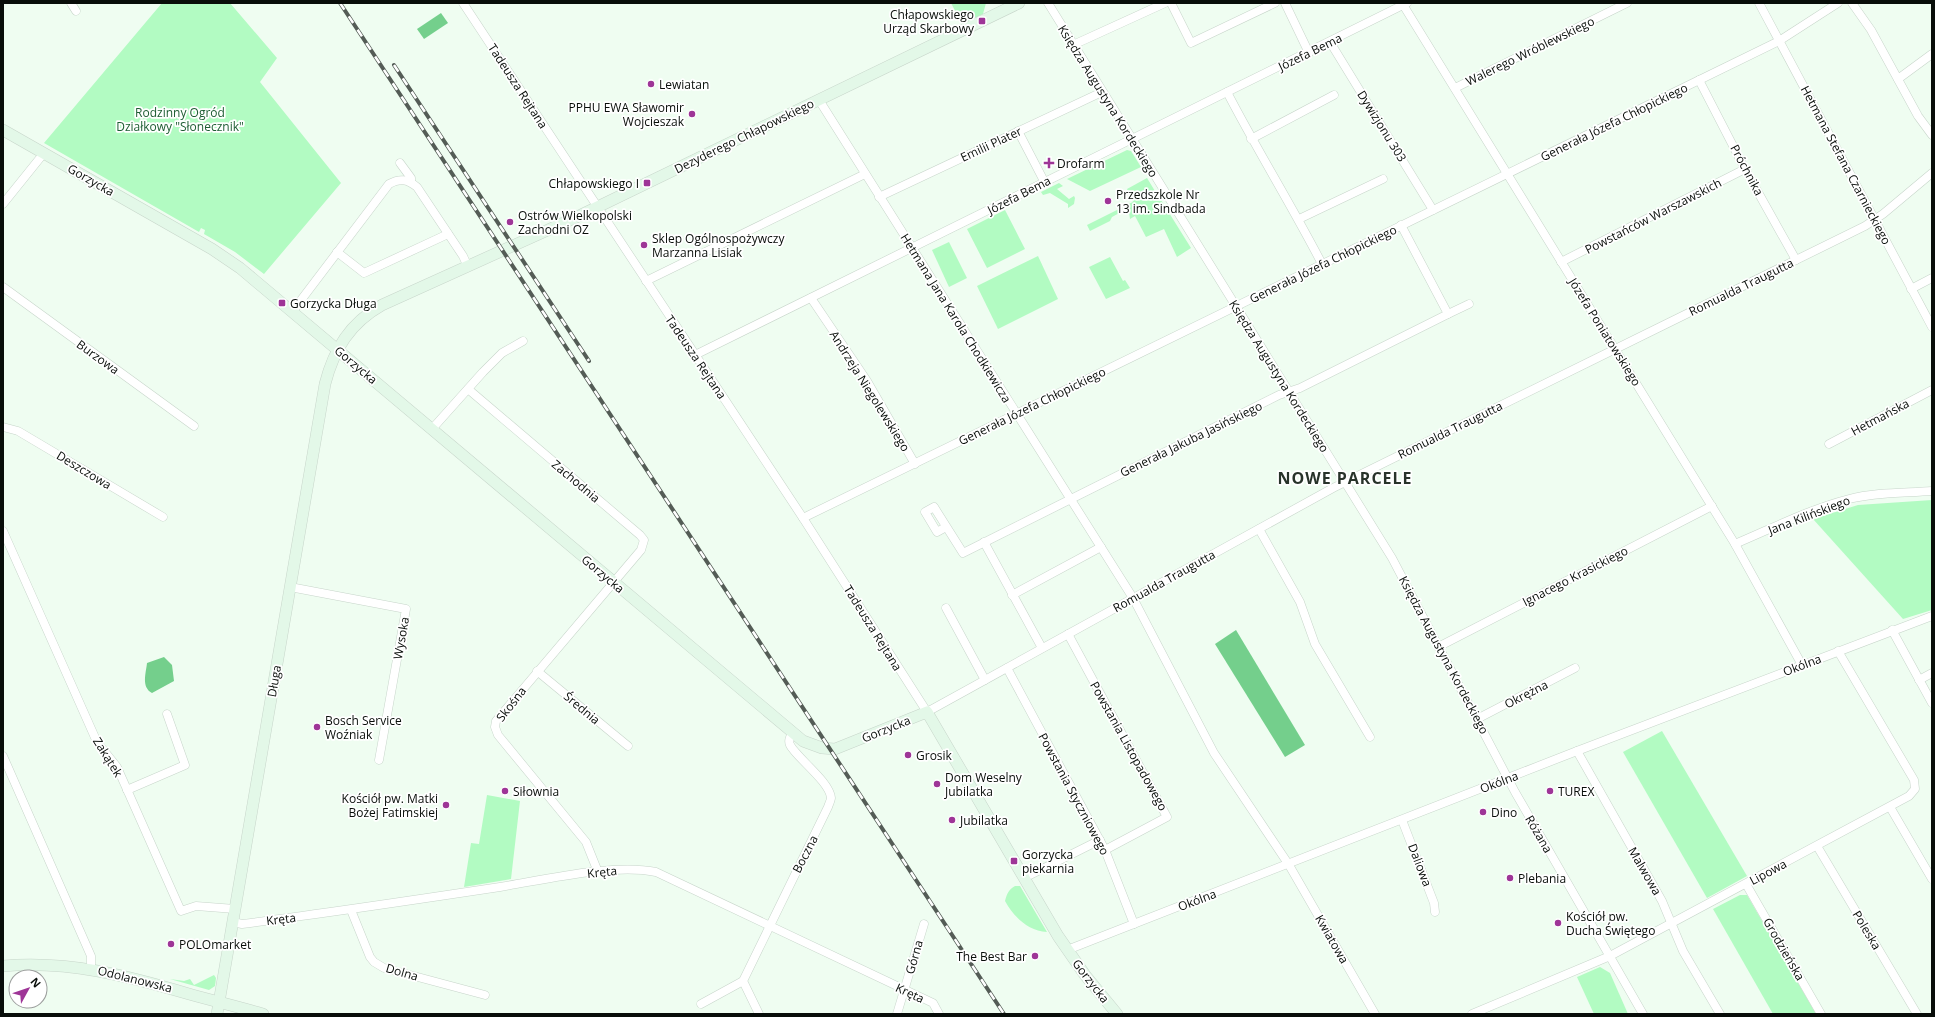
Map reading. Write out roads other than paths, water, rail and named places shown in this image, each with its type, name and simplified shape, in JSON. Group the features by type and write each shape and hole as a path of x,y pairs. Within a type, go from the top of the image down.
{"street":[{"path":"71,3 76,11"},
{"name":"Tadeusza Rejtana","path":"463,3 803,518 927,712"},
{"name":"Dezyderego Chłapowskiego","path":"337,349 352,327 368,314 396,299 597,207 1019,3"},
{"name":"Księdza Augustyna Kordeckiego","path":"1048,3 1395,563 1508,779"},
{"path":"1073,45 1166,3"},
{"path":"1171,3 1191,43 1275,3"},
{"path":"1285,3 1309,53"},
{"name":"Walerego Wróblewskiego","path":"1455,88 1628,3"},
{"name":"Hetmana Stefana Czarnieckiego","path":"1759,3 1932,327"},
{"name":"Generała Józefa Chłopickiego","path":"803,518 1779,41 1838,3"},
{"path":"1852,3 1871,30 1918,116 1932,135"},
{"name":"Józefa Bema","path":"695,355 912,249 1226,92 1309,53 1404,4"},
{"name":"Józefa Poniatowskiego","path":"1404,4 1506,174 1735,544 1802,665"},
{"name":"Dywizjonu 303","path":"1330,42 1433,210"},
{"path":"1898,79 1932,54"},
{"name":"Próchnika","path":"1699,80 1745,169 1796,260"},
{"name":"Emilii Plater","path":"880,197 1102,92"},
{"path":"1226,92 1251,139 1299,219 1322,264"},
{"path":"1251,139 1334,95"},
{"name":"Hetmana Jana Karola Chodkiewicza","path":"819,100 1133,598 1214,753 1289,864"},
{"name":"Gorzycka","path":"3,130 212,249 240,268 792,733 813,746 835,748 848,745 927,712 1067,950 1117,1014"},
{"path":"1018,131 1044,183"},
{"path":"3,204 44,153"},
{"path":"400,163 411,178 411,182"},
{"name":"Powstańców Warszawskich","path":"1561,262 1745,169"},
{"name":"Romualda Traugutta","path":"927,712 1344,482 1875,220 1932,173"},
{"path":"646,281 865,174"},
{"path":"1299,219 1383,179"},
{"path":"292,312 389,184 397,180 411,182 417,187 463,256 468,266"},
{"path":"1401,225 1448,314"},
{"path":"337,252 364,273 448,234"},
{"path":"1911,289 1932,278"},
{"name":"Burzowa","path":"3,287 194,426"},
{"name":"Andrzeja Niegolewskiego","path":"811,298 867,381 915,464"},
{"name":"Generała Jakuba Jasińskiego","path":"946,527 963,553 1289,391 1300,388 1469,304"},
{"path":"432,429 502,353 523,341"},
{"name":"Długa","path":"217,1014 325,384 337,349"},
{"name":"Zachodnia","path":"468,389 644,540 643,545 614,582"},
{"name":"Hetmańska","path":"1829,444 1932,390"},
{"name":"Deszczowa","path":"3,427 18,431 163,517"},
{"name":"Jana Kilińskiego","path":"1735,544 1803,515 1850,499 1869,495 1932,491"},
{"name":"Ignacego Krasickiego","path":"1438,646 1712,506"},
{"path":"1259,529 1300,602 1314,644 1370,737"},
{"name":"Zakątek","path":"3,531 5,541 97,742 117,768 180,911 196,906 235,909"},
{"path":"984,542 1042,648"},
{"path":"1012,595 1101,547"},
{"name":"Skośna","path":"598,872 586,842 498,735 495,727 496,721 537,671 614,582"},
{"name":"Wysoka","path":"290,587 406,610 379,760"},
{"path":"946,608 985,680"},
{"name":"Okólna","path":"1067,950 1577,751 1932,616"},
{"path":"1892,630 1932,702"},
{"name":"Powstania Listopadowego","path":"1068,634 1167,817 1105,850"},
{"name":"Lipowa","path":"1472,1014 1610,956 1909,796 1915,789 1914,780 1838,651"},
{"name":"Powstania Styczniowego","path":"1007,668 1105,850 1134,924"},
{"name":"Okrężna","path":"1477,719 1575,668"},
{"name":"Średnia","path":"537,671 628,746"},
{"path":"1919,680 1932,673"},
{"path":"127,790 185,765 167,714"},
{"name":"Boczna","path":"743,981 831,798 826,788 808,764 790,746 789,739 792,733"},
{"name":"Malwowa","path":"1577,751 1662,901 1683,951 1720,1014"},
{"path":"3,756 90,956 92,969"},
{"name":"Różana","path":"1508,779 1643,1014"},
{"path":"1890,807 1932,879"},
{"name":"Daliowa","path":"1402,820 1434,903 1435,912"},
{"path":"1024,878 1100,840"},
{"name":"Poleska","path":"1817,846 1917,1014"},
{"name":"Kwiatowa","path":"1289,864 1375,1014"},
{"name":"Kręta","path":"233,922 242,924 352,910 598,872 642,869 656,872 768,927 933,1003 939,1014"},
{"name":"Grodzieńska","path":"1746,884 1821,1014"},
{"name":"Dolna","path":"352,910 374,962 384,968 485,995"},
{"name":"Górna","path":"897,1014 924,924"},
{"name":"Odolanowska","path":"3,966 36,964 92,969 137,979 263,1014"},
{"path":"701,1004 743,981 759,1014"}],"railway":[{"path":"340,3 1004,1014"},
{"path":"394,65 589,361"}],"place":[{"name":"Chłapowskiego Urząd Skarbowy","path":"982,21"},
{"name":"Lewiatan","path":"651,84"},
{"name":"PPHU EWA Sławomir Wojcieszak","path":"692,114"},
{"name":"Drofarm","path":"1049,163"},
{"name":"Chłapowskiego I","path":"647,183"},
{"name":"Przedszkole Nr 13 im. Sindbada","path":"1108,201"},
{"name":"Ostrów Wielkopolski Zachodni OZ","path":"510,222"},
{"name":"Sklep Ogólnospożywczy Marzanna Lisiak","path":"644,245"},
{"name":"Gorzycka Długa","path":"282,303"},
{"name":"Bosch Service Woźniak","path":"317,727"},
{"name":"Grosik","path":"908,755"},
{"name":"Dom Weselny Jubilatka","path":"937,784"},
{"name":"Siłownia","path":"505,791"},
{"name":"TUREX","path":"1550,791"},
{"name":"Kościół pw. Matki Bożej Fatimskiej","path":"446,805"},
{"name":"Dino","path":"1483,812"},
{"name":"Jubilatka","path":"952,820"},
{"name":"Gorzycka piekarnia","path":"1014,861"},
{"name":"Plebania","path":"1510,878"},
{"name":"Kościół pw. Ducha Świętego","path":"1558,923"},
{"name":"POLOmarket","path":"171,944"},
{"name":"The Best Bar","path":"1035,956"}],"district":[{"name":"NOWE PARCELE","path":"1345,478"}],"park label":[{"name":"Rodzinny Ogród Działkowy \"Słonecznik\"","path":"180,119"}]}
